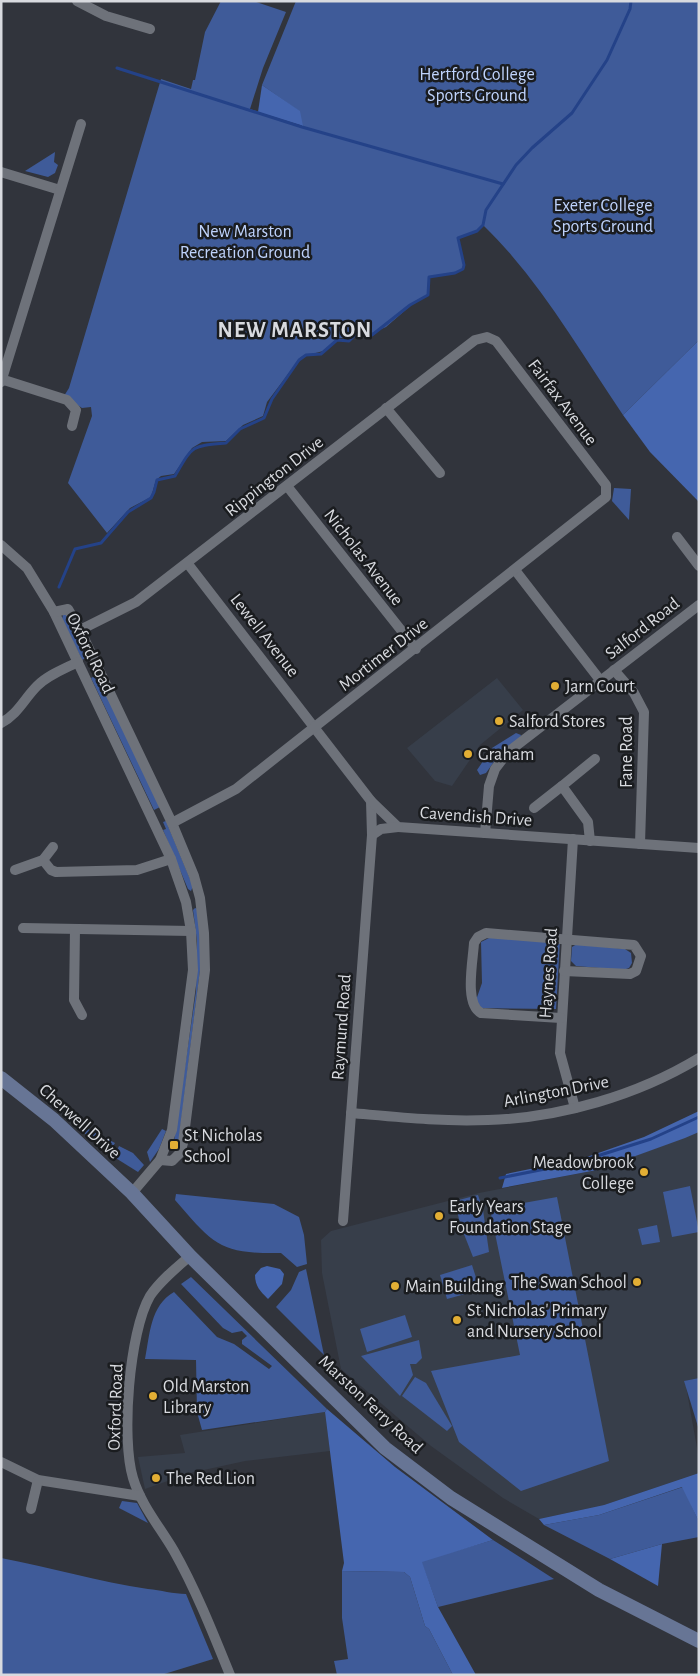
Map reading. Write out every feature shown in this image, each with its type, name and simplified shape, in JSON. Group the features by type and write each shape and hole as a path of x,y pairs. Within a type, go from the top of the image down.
{"main road":[{"name":"Cherwell Drive","path":"1,1078 54,1120 132,1193"},
{"name":"Marston Ferry Road","path":"132,1193 190,1256 386,1448 451,1498 561,1566 600,1590 699,1641"}],"street":[{"path":"76,1 106,16 150,29"},
{"path":"72,426 76,410 67,400 2,380 81,124"},
{"path":"1,172 60,190"},
{"name":"Rippington Drive","path":"80,630 136,602 188,564 386,408 475,340 482,337"},
{"name":"Fairfax Avenue","path":"482,337 496,341 606,486 606,497"},
{"path":"386,408 440,473"},
{"name":"Nicholas Avenue","path":"287,486 416,649"},
{"name":"Mortimer Drive","path":"172,822 236,788 416,649 606,497"},
{"path":"677,537 699,566"},
{"path":"1,545 27,568 54,612"},
{"name":"Lewell Avenue","path":"188,564 316,727"},
{"path":"515,570 600,680"},
{"name":"Salford Road","path":"486,833 490,786 494,769 508,752 699,604"},
{"name":"Oxford Road","path":"132,1193 160,1160 169,1140 177,1098 191,986 191,931 186,902 171,859 54,612 68,609 80,630 172,822 194,876 200,898 204,933 205,970 186,1117 180,1153 172,1161 160,1160"},
{"path":"1,723 18,711 43,681 78,662"},
{"name":"Fane Road","path":"614,670 634,693 644,712 640,844"},
{"path":"316,727 371,800"},
{"name":"Cavendish Drive","path":"534,808 595,759"},
{"path":"562,786 588,822 590,841"},
{"name":"Cavendish Drive","path":"371,800 398,827 699,848"},
{"name":"Raymund Road","path":"343,1221 372,835 371,800"},
{"path":"372,835 381,828 398,827"},
{"name":"Haynes Road","path":"573,839 560,1053 575,1108"},
{"path":"16,870 43,860 53,847"},
{"path":"43,860 51,870 56,872 138,870 171,859"},
{"path":"186,902 200,898"},
{"path":"23,928 191,931"},
{"path":"75,929 74,1000 82,1015"},
{"path":"561,1018 481,1013 476,1010 471,998 474,943 478,937 486,933 634,945 641,956 636,971 630,974 564,971"},
{"name":"Arlington Drive","path":"351,1113 430,1120 490,1120 533,1116 575,1108 620,1095 699,1058"},
{"name":"Oxford Road","path":"190,1256 151,1296 135,1342 128,1445 129,1464 140,1496 173,1550 194,1591 230,1675"},
{"path":"1,1462 38,1480 140,1496"},
{"path":"31,1509 38,1480"}],"shaded area":[{"path":"262,85 300,111 303,126 258,112"},
{"path":"699,340 699,502 650,452 623,415"},
{"path":"497,678 523,710 480,745 452,786 435,781 407,748"},
{"path":"699,1111 699,1132 685,1138 597,1170 502,1188 506,1174 584,1158 644,1137"},
{"path":"699,1132 699,1378 685,1381 699,1459 699,1473 604,1505 539,1519 503,1498 431,1446 341,1369 322,1273 321,1240 331,1231 479,1193 597,1170"},
{"path":"267,1266 280,1269 284,1274 282,1284 268,1299 258,1288 255,1275 261,1268"},
{"path":"327,1409 395,1467 493,1540 422,1562 438,1607 476,1675 453,1675 429,1629 425,1626 410,1577 404,1572 342,1571 344,1563 325,1412"},
{"path":"325,1412 330,1451 245,1461 190,1473 145,1489 138,1457 185,1453 180,1435"},
{"path":"699,1473 699,1522 682,1487 599,1515 544,1525 539,1519 604,1505"},
{"path":"662,1544 658,1586 610,1559"}],"green space":[{"path":"221,1 253,1 286,12 263,68 250,109 302,126 299,111 262,85 296,1 699,1 699,340 623,415 558,316 522,268 483,225 477,231 458,238 464,265 463,269 455,273 429,277 428,295 416,301 386,327 372,333 359,329 351,338 338,338 323,351 301,357 267,402 263,416 243,425 226,441 202,442 192,448 174,474 161,476 156,480 151,497 130,508 107,533 68,483 92,416 91,407 82,408 64,396 69,388 161,79 191,89 193,80 195,80 205,32"},
{"path":"55,152 54,162 58,165 55,173 48,177 25,171"},
{"path":"614,488 631,489 629,520 612,501"},
{"path":"63,615 70,619 88,657 82,660 62,619"},
{"path":"92,665 160,807 154,810 91,678 95,676"},
{"path":"516,733 521,735 520,738 496,759 486,773 480,775 477,770 492,748"},
{"path":"166,821 193,886 191,891 188,889 163,830 166,829 163,822"},
{"path":"195,908 198,909 201,962 178,1147 176,1147 176,1142 174,1141 196,991 197,941 193,910"},
{"path":"491,937 560,941 556,1009 479,1008 475,1003 482,983 481,942"},
{"path":"577,944 625,949 631,953 632,963 629,968 623,970 576,966 571,961 572,947"},
{"path":"75,1119 84,1127 115,1143 108,1154 73,1123"},
{"path":"162,1129 166,1131 159,1149 150,1162 147,1152"},
{"path":"119,1146 133,1153 144,1165 138,1172 114,1157"},
{"path":"690,1186 699,1232 672,1237 663,1192"},
{"path":"176,1194 274,1204 299,1217 304,1235 307,1264 297,1267 281,1253 244,1251 231,1249 220,1244 210,1237 188,1215 175,1200"},
{"path":"478,1195 483,1210 489,1252 473,1257 460,1224 455,1201"},
{"path":"557,1197 609,1461 521,1491 459,1442 431,1371 520,1355 490,1209"},
{"path":"657,1225 660,1242 642,1245 638,1229"},
{"path":"472,1265 480,1290 447,1299 440,1275"},
{"path":"306,1269 324,1355 276,1307 291,1290 299,1272"},
{"path":"191,1277 327,1409 325,1412 202,1430 197,1412 196,1360 145,1359 152,1321 166,1298 174,1292 217,1337 234,1344 269,1369 272,1366 242,1344 242,1340 247,1336 242,1331 232,1333 223,1328 181,1284"},
{"path":"405,1315 412,1337 367,1352 360,1329"},
{"path":"419,1340 422,1358 416,1364 410,1364 413,1375 400,1396 361,1356"},
{"path":"415,1377 426,1383 452,1426 447,1431 402,1396"},
{"path":"699,1378 699,1430 684,1381"},
{"path":"683,1487 699,1522 699,1537 662,1544 610,1559 544,1525 599,1515"},
{"path":"122,1501 137,1503 148,1523 119,1508"},
{"path":"493,1540 554,1579 438,1607 421,1561"},
{"path":"1,1558 130,1586 186,1594 213,1659 161,1675 1,1675"},
{"path":"342,1571 404,1572 410,1577 425,1626 429,1629 453,1675 337,1675 334,1661 348,1659 342,1618"}],"waterway":[{"path":"59,587 75,549 101,543 128,512 151,498 157,480 175,476 194,449 206,445 226,443 240,429 264,418 272,399 299,360 306,355 321,354 337,340 349,341 360,330 372,335 410,305 428,295 429,277 455,273 463,269 464,265 458,238 477,231 483,225 486,210 516,165 532,148 572,113 607,60 630,9 631,1"},
{"path":"117,68 302,127 503,184"},
{"path":"500,1178 575,1163 651,1139 699,1117"}],"place":[{"name":"Jarn Court","path":"555,686"},
{"name":"Salford Stores","path":"499,721"},
{"name":"Graham","path":"468,754"},
{"name":"St Nicholas School","path":"174,1145"},
{"name":"Meadowbrook College","path":"644,1172"},
{"name":"Early Years Foundation Stage","path":"439,1216"},
{"name":"The Swan School","path":"637,1282"},
{"name":"Main Building","path":"395,1286"},
{"name":"St Nicholas' Primary and Nursery School","path":"457,1320"},
{"name":"Old Marston Library","path":"153,1396"},
{"name":"The Red Lion","path":"156,1478"}],"district":[{"name":"NEW MARSTON","path":"295,329"}],"park label":[{"name":"Hertford College Sports Ground","path":"477,84"},
{"name":"Exeter College Sports Ground","path":"603,215"},
{"name":"New Marston Recreation Ground","path":"245,241"}]}
